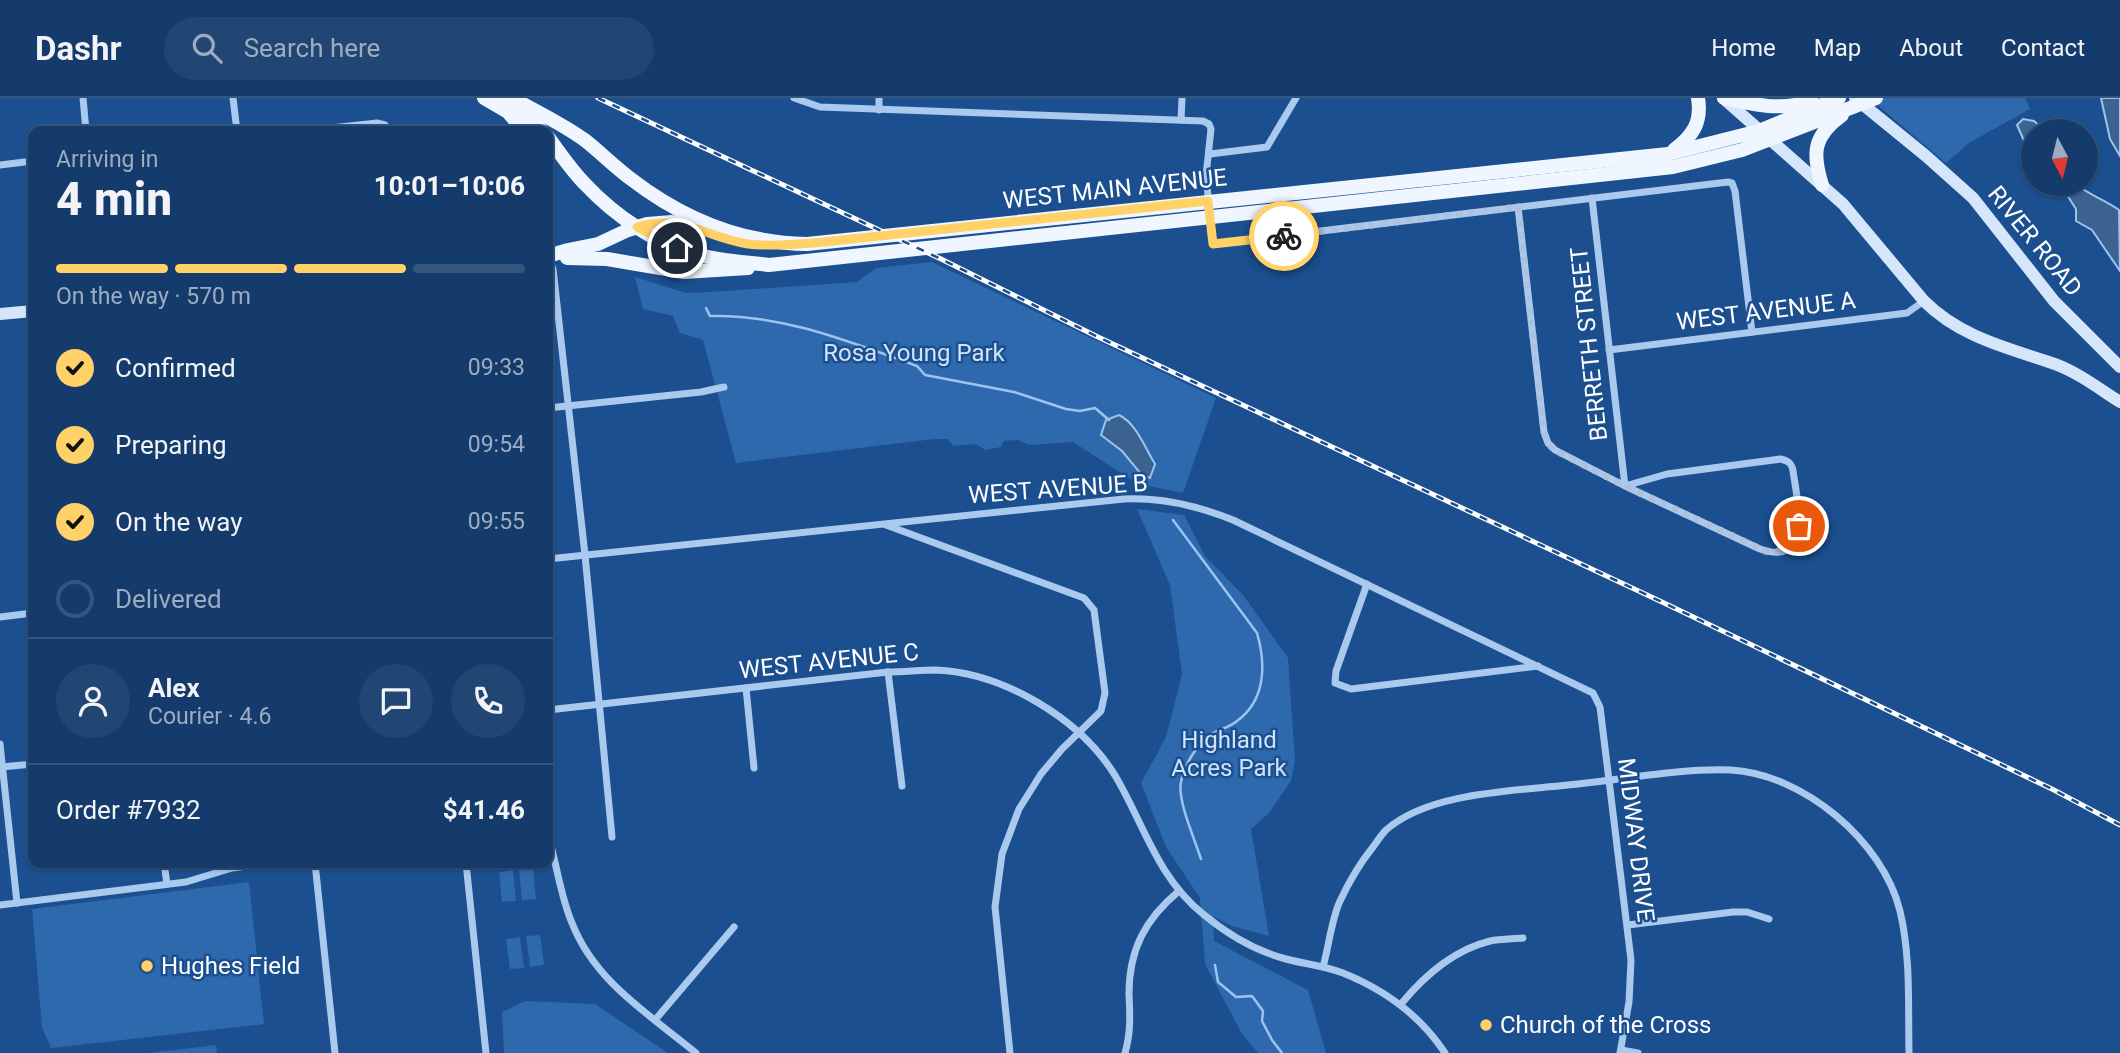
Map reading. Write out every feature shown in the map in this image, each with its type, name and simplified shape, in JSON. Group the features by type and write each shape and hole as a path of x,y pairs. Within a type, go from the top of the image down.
{"main road":[{"path":"484,98 508,113 520,126"},
{"path":"499,98 537,126"},
{"name":"WEST MAIN AVENUE","path":"512,98 570,130 629,178 676,210 732,233 792,243 832,242 1668,154 1759,131 1816,107"},
{"path":"1668,154 1693,132 1699,116 1698,98"},
{"path":"1723,98 1762,107 1816,107 1876,98"},
{"path":"1816,107 1839,98"},
{"path":"1822,185 1815,156 1822,136 1832,122 1853,103"},
{"name":"WEST MAIN AVENUE","path":"553,143 590,190 637,227 677,248 697,255 769,265 1673,167 1771,141 1816,107"},
{"path":"553,254 598,244 637,227 657,222 678,222 750,244 792,243"},
{"path":"553,256 607,259 694,272 769,265"}],"street":[{"path":"83,98 86,126"},
{"path":"233,98 236,126"},
{"path":"794,98 820,107 1203,121 1209,124 1211,129 1206,176 1213,244 1732,183 1752,332"},
{"path":"879,98 879,110"},
{"path":"1181,120 1182,98"},
{"path":"1210,154 1267,147 1296,98"},
{"path":"1723,98 1860,222 1924,301 1939,315 1964,331 2051,362 2085,379 2120,402"},
{"name":"RIVER ROAD","path":"1853,103 1914,146 1973,198 2054,301 2120,367"},
{"path":"353,126 380,126"},
{"path":"0,165 28,162"},
{"name":"BERRETH STREET","path":"1592,198 1625,486"},
{"path":"1518,207 1546,437 1555,450 1625,486 1765,551 1778,552 1794,543 1799,532 1792,466 1781,459 1667,474 1625,486"},
{"path":"553,269 612,836"},
{"name":"WEST AVENUE A","path":"1609,350 1907,313 1924,301"},
{"path":"0,314 28,311"},
{"path":"553,407 701,392 724,387"},
{"name":"WEST AVENUE B","path":"553,558 1110,500 1152,499 1187,505 1220,515 1538,666"},
{"path":"882,524 1084,598 1094,610 1105,693 1101,711 1048,766 1019,809 1002,854 995,907 1010,1053"},
{"path":"1367,584 1336,671 1335,683 1351,689 1538,666"},
{"path":"0,617 28,614"},
{"name":"MIDWAY DRIVE","path":"1538,666 1593,693 1600,708 1628,925 1630,989 1620,1052"},
{"name":"WEST AVENUE C","path":"553,710 936,670 975,676 1011,689 1049,708 1094,746 1115,776 1163,871 1202,914 1239,940 1283,958 1323,967 1373,988 1401,1004 1420,1020 1445,1053"},
{"path":"888,673 902,786"},
{"path":"746,688 754,768"},
{"path":"0,744 17,903"},
{"path":"1,767 28,764"},
{"path":"1323,967 1339,902 1362,861 1386,830 1414,814 1460,797 1691,770 1734,770 1768,778 1799,791 1828,809 1852,830 1884,874 1899,908 1906,950 1909,1053"},
{"path":"553,853 572,923 595,966 613,985 696,1053"},
{"path":"165,868 167,884"},
{"path":"0,905 167,884 198,879 231,868"},
{"path":"316,868 335,1053"},
{"path":"467,868 486,1053"},
{"path":"1125,1053 1131,1020 1130,971 1135,949 1144,928 1179,891"},
{"path":"1628,925 1733,912 1747,912 1769,919"},
{"path":"655,1020 734,927"},
{"path":"1401,1004 1414,988 1457,953 1491,941 1523,938"},
{"path":"1620,1052 1637,1053"}],"green space":[{"path":"1869,98 2025,98 2030,109 1969,143 1946,163"},
{"name":"Rosa Young Park","path":"932,262 1216,398 1183,493 1138,484 1073,442 1029,445 1018,440 1004,441 1001,447 985,450 976,444 953,446 948,439 934,439 736,463 703,340 680,333 673,316 643,309 635,277 686,293 710,292 857,282 876,268"},
{"name":"Highland Acres Park","path":"1137,509 1184,515 1205,556 1243,595 1288,658 1295,760 1291,781 1268,814 1251,829 1269,936 1232,926 1213,916 1214,941 1308,990 1326,1053 1258,1053 1241,1032 1205,964 1200,898 1166,847 1141,783 1166,737 1182,674 1170,585"},
{"path":"533,868 536,899 522,900 519,870"},
{"path":"513,870 516,901 502,902 499,872"},
{"name":"Hughes Field","path":"249,882 264,1024 51,1048 42,1027 32,909"},
{"path":"540,935 544,965 530,967 526,936"},
{"path":"520,937 524,968 510,969 506,939"},
{"path":"525,1001 595,1004 668,1053 504,1053 502,1012"},
{"path":"216,1045 217,1053 148,1053"}],"shaded area":[{"path":"2101,98 2120,98 2120,156 2110,139"},
{"path":"2068,196 2095,196 2119,210 2120,271 2092,230 2076,221 2076,209"},
{"path":"1119,415 1135,430 1155,464 1150,478 1141,474 1122,451 1101,435 1106,420"}],"waterway":[{"path":"706,308 710,316 763,320 815,331 917,366 925,375 1014,392 1066,409 1080,411 1095,408 1109,420"},
{"path":"1173,520 1257,633 1262,657 1261,681 1254,703 1234,723 1213,733 1202,742 1185,768 1180,790 1201,859"},
{"path":"1215,965 1218,982 1236,997 1252,996 1263,1011 1262,1021 1282,1053"}],"railway":[{"path":"598,98 1662,602 2052,789 2120,825"}],"way so far":[{"path":"1284,236 1518,207 1544,432 1551,447 1625,486 1765,551 1778,552 1790,546 1797,538 1799,526"}],"place":[{"name":"Hughes Field","path":"147,966"},
{"name":"Church of the Cross","path":"1486,1025"}],"route":[{"path":"677,248 637,227 657,222 678,222 750,244 814,243 1208,201 1213,244 1284,236"}]}
